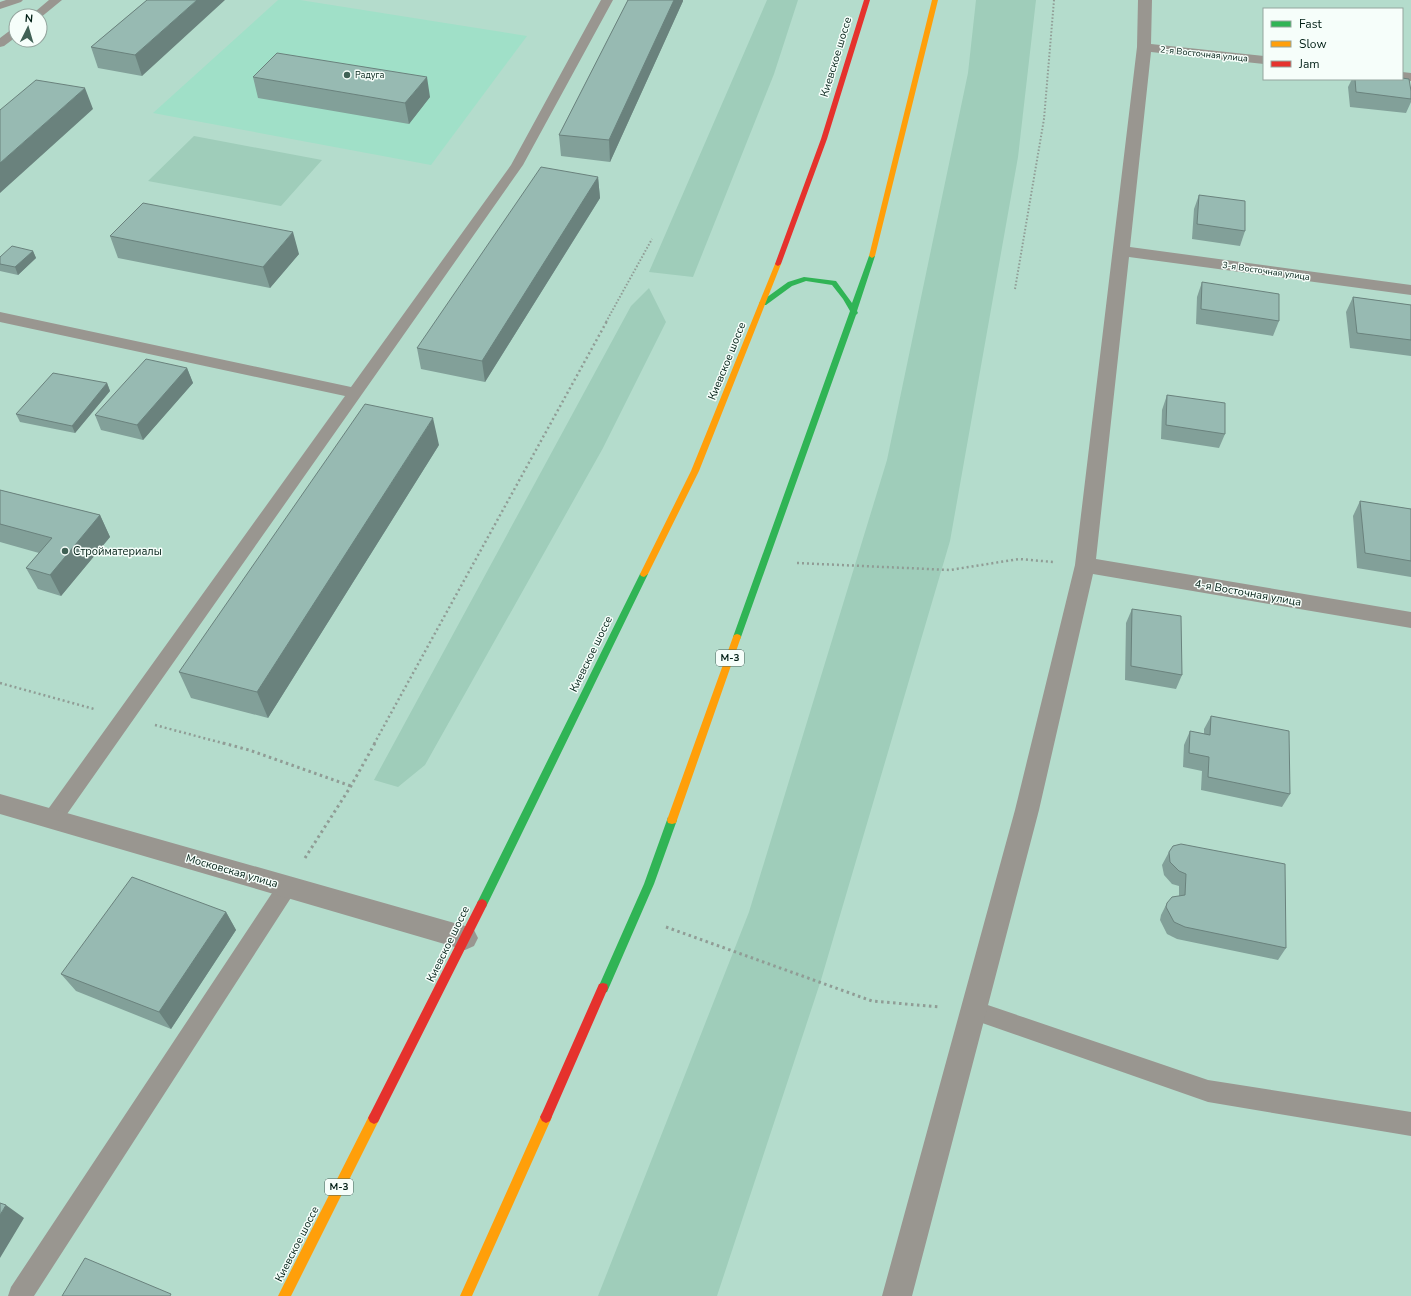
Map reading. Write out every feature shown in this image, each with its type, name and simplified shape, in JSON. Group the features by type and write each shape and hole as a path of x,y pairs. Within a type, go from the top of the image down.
{"highway":[{"name":"Киевское шоссе","path":"284,1296 465,938 695,471 763,304 824,139 867,0"},
{"name":"М-3","path":"466,1296 650,884 868,270 935,0"},
{"path":"763,304 790,284 806,279 834,283 846,298 854,313"}],"street":[{"path":"898,1296 1027,810 1085,565 1122,251 1144,47 1145,0"},
{"name":"2-я Восточная улица","path":"1144,47 1263,60"},
{"name":"3-я Восточная улица","path":"1122,251 1411,290"},
{"name":"4-я Восточная улица","path":"1085,565 1411,620"},
{"name":"Московская улица","path":"0,804 53,818 465,938"}],"lane":[{"path":"0,6 17,0"},
{"path":"46,8 56,0"},
{"path":"53,818 517,165 607,0"},
{"path":"0,44 8,38"},
{"path":"0,317 355,393"},
{"path":"20,1296 287,887"},
{"path":"973,1010 1208,1091 1411,1124"}],"path":[{"path":"1015,289 1044,119 1054,0"},
{"path":"287,887 351,786 652,240"},
{"path":"792,563 950,570 1019,559 1085,565"},
{"path":"0,683 249,750 351,786"},
{"path":"659,924 872,1001 973,1010"}],"shaded area":[{"name":"Радуга","path":"278,0 300,0 527,36 431,165 153,113"},
{"path":"767,0 798,0 774,74 693,277 649,272"},
{"path":"976,0 1036,0 1018,157 950,541 821,980 717,1296 598,1296 749,912 887,460 968,73"},
{"path":"194,136 322,160 281,206 148,181"},
{"path":"649,288 666,322 603,448 425,765 398,787 374,780 631,306"}],"building":[{"path":"147,0 197,0 135,55 91,47"},
{"path":"628,0 674,0 609,140 559,135"},
{"path":"277,53 427,77 405,103 253,77"},
{"path":"1403,78 1409,79 1411,99 1356,92 1355,80 1403,80"},
{"path":"36,80 85,88 0,163 0,110"},
{"path":"541,167 598,177 482,361 417,348"},
{"path":"1199,195 1245,201 1245,231 1197,224"},
{"path":"143,203 293,232 263,267 110,236"},
{"path":"12,246 33,251 15,267 0,264 0,257"},
{"path":"1202,282 1279,294 1279,321 1201,309"},
{"path":"1353,297 1411,305 1411,340 1357,333"},
{"path":"146,359 187,368 137,425 95,415"},
{"path":"53,373 107,383 72,426 16,414"},
{"path":"1167,395 1225,403 1225,434 1166,425"},
{"path":"365,404 433,418 257,692 179,672"},
{"path":"0,490 100,515 50,575 26,568 52,538 0,524"},
{"path":"1360,501 1411,509 1411,561 1365,553"},
{"path":"1132,609 1181,616 1182,675 1131,666"},
{"path":"1211,716 1289,731 1290,794 1208,777 1209,757 1189,753 1190,731 1210,735"},
{"path":"1181,844 1285,864 1286,948 1185,927 1174,922 1166,907 1167,903 1172,897 1185,895 1186,874 1179,871 1170,862 1169,852 1173,846"},
{"path":"132,877 226,912 159,1012 61,974"},
{"path":"0,1203 6,1205 0,1215"},
{"path":"85,1258 171,1294 170,1296 62,1296"}],"traffic: fast":[{"path":"737,637 872,256"},
{"path":"763,303 790,284 806,279 834,283 846,298 854,313"},
{"path":"482,904 644,574"},
{"path":"603,988 649,884 672,820"}],"traffic: slow":[{"path":"872,256 935,0"},
{"path":"644,574 695,471 778,264"},
{"path":"672,820 737,637"},
{"path":"466,1296 546,1117"},
{"path":"284,1296 374,1118"}],"traffic: jam":[{"path":"778,264 824,139 867,0"},
{"path":"374,1118 482,904"},
{"path":"546,1117 603,988"}],"place":[{"name":"Радуга","path":"347,75"},
{"name":"Стройматериалы","path":"65,551"}]}
